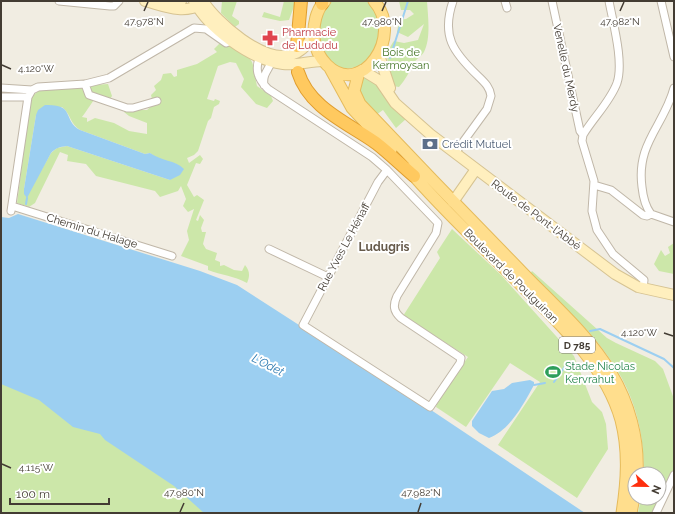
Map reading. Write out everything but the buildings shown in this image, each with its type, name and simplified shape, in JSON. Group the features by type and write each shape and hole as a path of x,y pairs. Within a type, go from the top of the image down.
{"highway":[{"path":"297,46 301,1"},
{"name":"D 785","path":"298,72 305,90 317,103 379,145 414,176"}],"main road":[{"path":"145,1 176,10 190,9 200,3 215,16 232,37 261,54"},
{"path":"161,5 181,1"},
{"path":"271,62 296,53 306,46 314,36 316,18 323,2"},
{"path":"232,37 245,41 271,62 292,64 326,64 344,73 361,71 372,64 379,55 384,39 385,28 382,12 377,3"},
{"name":"Boulevard de Poulguinan","path":"314,36 316,48 352,108 414,176 536,299 568,334 602,378 618,412 625,442 626,473 622,513"},
{"name":"Route de Pont-l'Abbé","path":"379,55 388,85 408,115"},
{"name":"Route de Pont-l'Abbé","path":"361,71 380,81 395,103 455,153 614,274 643,289 674,295"},
{"name":"Boulevard de Poulguinan","path":"361,71 354,87 357,101 601,358 620,390 630,415 635,438 637,466"},
{"path":"453,202 476,169"}],"street":[{"path":"59,1 110,6 116,5 119,1"},
{"path":"453,1 448,22 452,47 458,56 486,84 491,96 487,109 455,153"},
{"name":"Venelle du Merdy","path":"552,1 580,131 583,135 582,145 594,185"},
{"path":"583,135 612,92 619,75 619,62 609,1"},
{"path":"661,1 674,57"},
{"path":"1,88 32,90 43,86 85,84 114,76 194,28 200,27 226,43 232,37"},
{"path":"261,54 257,73 264,85 276,95 353,143 387,170"},
{"path":"264,85 264,76 271,62"},
{"path":"85,84 89,95 127,108 133,108 157,101"},
{"path":"651,214 646,205 643,194 640,176 641,160 674,88"},
{"path":"1,97 28,97 32,90"},
{"name":"Chemin du Halage","path":"28,97 11,208 32,209 172,256"},
{"name":"Rue Yves Le Hénaff","path":"387,170 438,223 436,233 397,296 394,307 395,312 400,318 461,358 460,363 430,407 303,325 378,182 387,170"},
{"path":"643,289 644,280 613,254 597,230 592,211 594,185 612,190 643,216 651,214 674,222"},
{"path":"269,249 328,277"},
{"path":"656,513 673,479"}],"green space":[{"path":"222,1 237,1 232,16 239,21 239,24 235,27 221,13"},
{"path":"284,1 296,1 289,20 280,21 262,17 264,12 280,17"},
{"path":"331,1 368,1 375,9 378,22 377,43 371,57 361,65 349,68 337,67 327,61 321,50 319,35 321,21 325,8"},
{"name":"Bois de Kermoysan","path":"399,1 427,1 428,40 424,52 415,62 399,87 393,86 388,67 389,49 394,41 404,43 418,40 424,24 408,37 397,32 399,20 406,19 414,14 410,10 401,10"},
{"path":"220,43 233,47 247,55 253,65 257,86 271,96 273,101 267,108 256,104 241,87 244,79 236,63 230,62 218,66 207,99 214,101 215,99 220,101 219,104 214,107 198,151 194,155 187,158 189,163 200,155 203,159 200,164 196,163 187,185 194,197 197,195 204,200 196,220 198,221 200,215 204,220 201,228 202,232 206,232 203,244 206,249 217,253 215,260 220,262 220,266 224,265 234,270 242,271 245,265 249,274 247,283 208,270 208,266 181,256 189,240 187,231 194,209 188,212 183,206 186,199 181,186 178,191 160,197 155,191 96,176 86,164 67,161 68,155 60,152 35,203 29,207 17,203 31,97 41,89 108,84 112,96 110,99 98,96 82,117 87,118 87,122 95,118 114,123 129,131 147,134 147,123 129,116 124,112 125,110 147,110 156,102 152,99 151,95 156,90 154,86 161,80 163,74 171,73 174,77 177,76 177,70 197,64 217,52 214,49","holes":["62,107 74,125 80,130 145,154 150,153 158,159 176,164 170,180 67,146 57,148 51,153 42,169 24,189 36,115"]},
{"path":"365,77 375,80 406,119 396,128 383,110 376,115 359,94 362,79"},
{"name":"Stade Nicolas Kervrahut","path":"452,229 501,275 574,356 592,402 602,412 606,424 608,449 577,498 498,445 540,382 510,363 466,427 436,407 438,400 468,357 403,316 440,258 437,252"},
{"path":"674,243 674,274 659,271 654,264 661,250 665,256 670,253 668,247"},
{"path":"532,271 607,338 655,361 663,369 674,399 674,469 667,484 667,466 644,466 642,440 636,411 625,385 611,361 575,317 530,274"},
{"path":"1,307 471,513 1,513"},
{"path":"639,506 656,506 653,513 638,513"}],"water":[{"path":"45,105 55,105 61,107 67,113 71,122 80,130 145,154 150,153 184,169 180,175 170,180 67,146 56,149 51,153 27,198 24,194 24,189 36,115 38,110"},
{"name":"L'Odet","path":"18,214 200,271 237,285 431,410 585,513 204,513 174,486 105,440 100,434 73,427 39,400 1,384 1,217 9,218"},
{"path":"530,380 534,382 534,385 525,401 510,423 497,434 489,438 479,433 472,426 472,421 492,391 504,389 512,383"}],"waterway":[{"path":"390,58 408,1"},
{"path":"26,204 27,198"},
{"path":"590,331 600,329 664,359 674,368"},
{"path":"554,382 566,365"},
{"path":"534,385 545,383"}],"place":[{"name":"Pharmacie de Lududu","path":"270,38"},
{"name":"Crédit Mutuel","path":"430,144"},
{"name":"Stade Nicolas Kervrahut","path":"553,372"}],"district":[{"name":"Ludugris","path":"384,247"}]}
